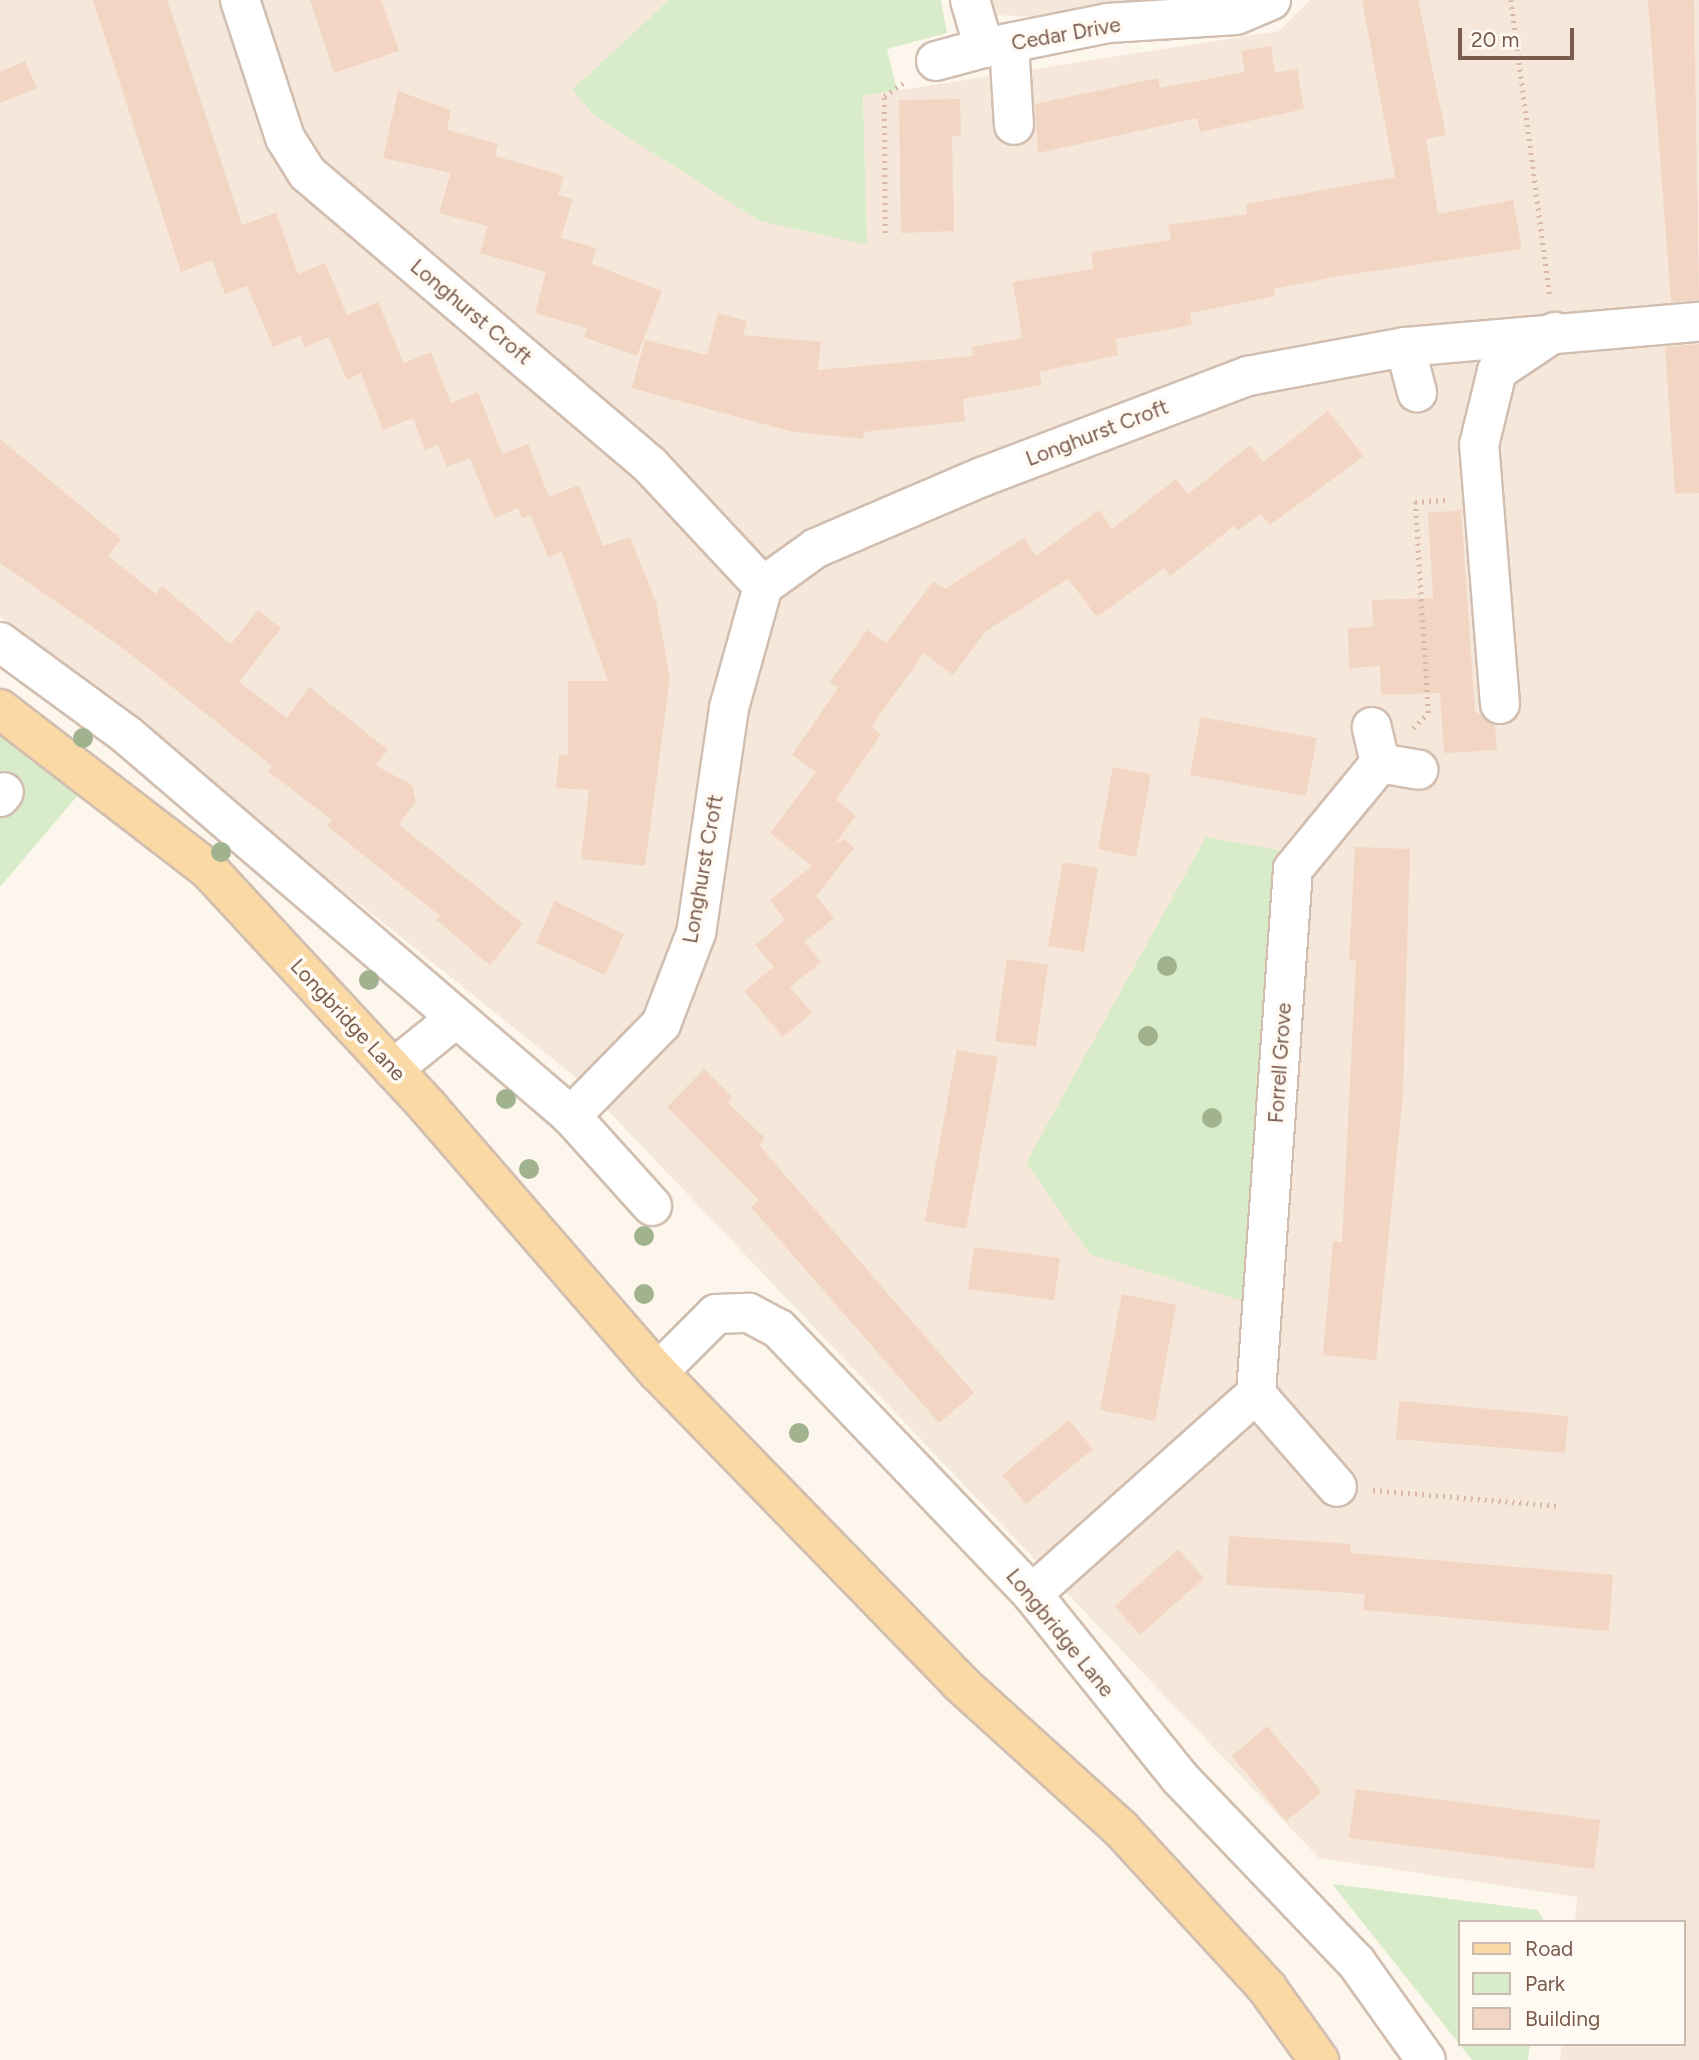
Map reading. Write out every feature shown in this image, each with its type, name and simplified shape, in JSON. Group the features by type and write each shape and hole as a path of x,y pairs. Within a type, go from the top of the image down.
{"main road":[{"name":"Longbridge Lane","path":"0,709 208,869 393,1069 658,1372 949,1672 1121,1829 1267,1988 1319,2060"}],"street":[{"name":"Longhurst Croft","path":"240,0 285,138 307,173 650,465 763,586"},
{"name":"Cedar Drive","path":"970,0 997,46"},
{"name":"Cedar Drive","path":"936,61 1108,23 1236,15 1271,0"},
{"path":"997,46 1014,125"},
{"name":"Longhurst Croft","path":"571,1116 661,1024 696,933 729,708 763,586 829,543 982,477 1248,376 1405,347 1555,332 1699,322"},
{"path":"1500,704 1479,445 1497,371 1555,332"},
{"path":"1405,347 1417,392"},
{"path":"0,642 127,735 571,1116 653,1206"},
{"path":"1376,745 1418,770"},
{"name":"Forrell Grove","path":"1256,1394 1293,869 1376,745"},
{"path":"393,1069 455,1019"},
{"name":"Longbridge Lane","path":"658,1372 716,1314 749,1313 779,1329 1032,1594 1180,1779 1356,1962 1426,2060"},
{"path":"1032,1594 1256,1394 1337,1487"}],"path":[{"path":"1511,0 1555,332"},
{"path":"885,233 884,96 936,61"},
{"path":"1376,745 1427,713 1415,502"},
{"path":"1337,1487 1560,1506"}],"shaded area":[{"path":"0,0 669,0 573,90 595,116 760,221 867,245 863,96 1279,31 1310,0 1699,0 1699,2060 1560,2060 1562,2046 1685,2046 1685,1920 1575,1920 1577,1897 1319,1858 578,1079 0,616"},
{"path":"989,0 1143,0 1034,17 996,15"}],"green space":[{"path":"669,0 941,0 947,33 887,49 897,90 863,96 867,245 760,221 595,116 572,90"},
{"path":"0,724 84,788 0,887"},
{"path":"1206,837 1293,853 1249,1303 1090,1254 1026,1163"},
{"path":"1332,1884 1538,1910 1544,1920 1458,1920 1458,2043"},
{"path":"1461,2046 1530,2046 1528,2060 1472,2060"}],"building":[{"path":"93,0 167,0 242,225 276,213 298,274 325,263 347,315 378,302 404,363 431,352 451,403 478,392 502,454 528,444 549,497 579,485 603,546 630,537 656,602 670,678 645,866 581,859 589,790 556,788 559,754 568,755 568,681 608,681 562,552 548,557 531,515 522,518 518,508 494,518 470,458 447,467 438,445 425,450 413,418 383,430 361,373 347,380 329,337 305,347 300,336 273,347 247,286 225,294 212,260 181,272"},
{"path":"310,0 381,0 399,51 334,73"},
{"path":"1362,0 1418,0 1446,135 1426,139 1438,214 1513,200 1522,249 1339,276 1273,289 1275,296 1190,313 1192,325 1115,339 1118,355 1039,372 1042,385 963,399 965,421 864,432 863,439 789,431 632,388 645,340 707,355 718,313 747,321 743,335 821,342 818,370 973,356 972,347 1022,338 1013,282 1093,269 1091,252 1171,240 1168,225 1247,214 1246,204 1395,177"},
{"path":"1648,0 1694,0 1699,300 1671,302"},
{"path":"1271,46 1275,73 1297,69 1304,109 1200,132 1197,118 1038,153 1035,104 1158,78 1160,88 1245,72 1241,51"},
{"path":"25,61 37,88 0,103 0,72"},
{"path":"398,91 451,110 447,130 498,144 495,156 564,176 558,195 573,199 561,238 596,248 592,264 662,291 637,356 584,337 587,328 535,313 546,272 480,253 488,226 439,213 451,173 383,158"},
{"path":"960,99 961,136 952,136 954,231 901,233 899,100"},
{"path":"1699,344 1699,493 1675,494 1665,347"},
{"path":"1328,411 1364,456 1270,525 1260,514 1238,531 1234,526 1170,576 1164,568 1097,617 1068,579 986,631 953,675 924,653 871,727 881,734 836,800 856,816 835,844 845,839 854,848 816,896 834,918 804,942 821,962 790,987 812,1013 783,1037 744,991 774,967 755,945 785,920 770,900 812,866 770,833 816,772 792,755 838,688 830,682 867,630 886,643 934,581 945,589 1024,538 1036,556 1099,510 1112,529 1176,479 1188,494 1250,445 1263,462"},
{"path":"0,439 121,539 108,556 156,594 162,586 231,644 258,610 281,628 239,682 287,718 309,687 388,750 375,765 412,785 416,802 398,824 523,924 490,965 436,920 440,916 327,826 332,820 268,771 272,766 120,646 0,563"},
{"path":"1461,510 1475,711 1495,725 1497,750 1444,753 1440,693 1381,695 1380,666 1349,668 1348,628 1373,627 1372,600 1433,598 1428,513"},
{"path":"1201,717 1317,738 1306,796 1190,775"},
{"path":"1113,767 1151,774 1136,857 1098,849"},
{"path":"1355,847 1410,849 1403,1093 1376,1360 1323,1355 1333,1241 1342,1242 1356,961 1349,960"},
{"path":"1063,862 1098,868 1084,952 1048,946"},
{"path":"555,901 624,934 605,975 536,943"},
{"path":"1007,959 1048,965 1036,1047 995,1041"},
{"path":"957,1050 998,1057 966,1229 925,1221"},
{"path":"704,1069 732,1097 727,1102 765,1138 759,1145 974,1393 939,1423 751,1207 759,1200 667,1107"},
{"path":"974,1247 1060,1258 1054,1300 968,1289"},
{"path":"1122,1294 1176,1305 1155,1421 1100,1410"},
{"path":"1399,1401 1568,1416 1565,1453 1396,1439"},
{"path":"1069,1420 1093,1449 1026,1504 1002,1475"},
{"path":"1229,1536 1351,1544 1350,1553 1613,1575 1609,1631 1363,1610 1365,1594 1226,1585"},
{"path":"1178,1549 1204,1578 1140,1635 1115,1606"},
{"path":"1267,1726 1322,1792 1286,1821 1232,1756"},
{"path":"1356,1789 1600,1820 1594,1869 1349,1838"}]}
